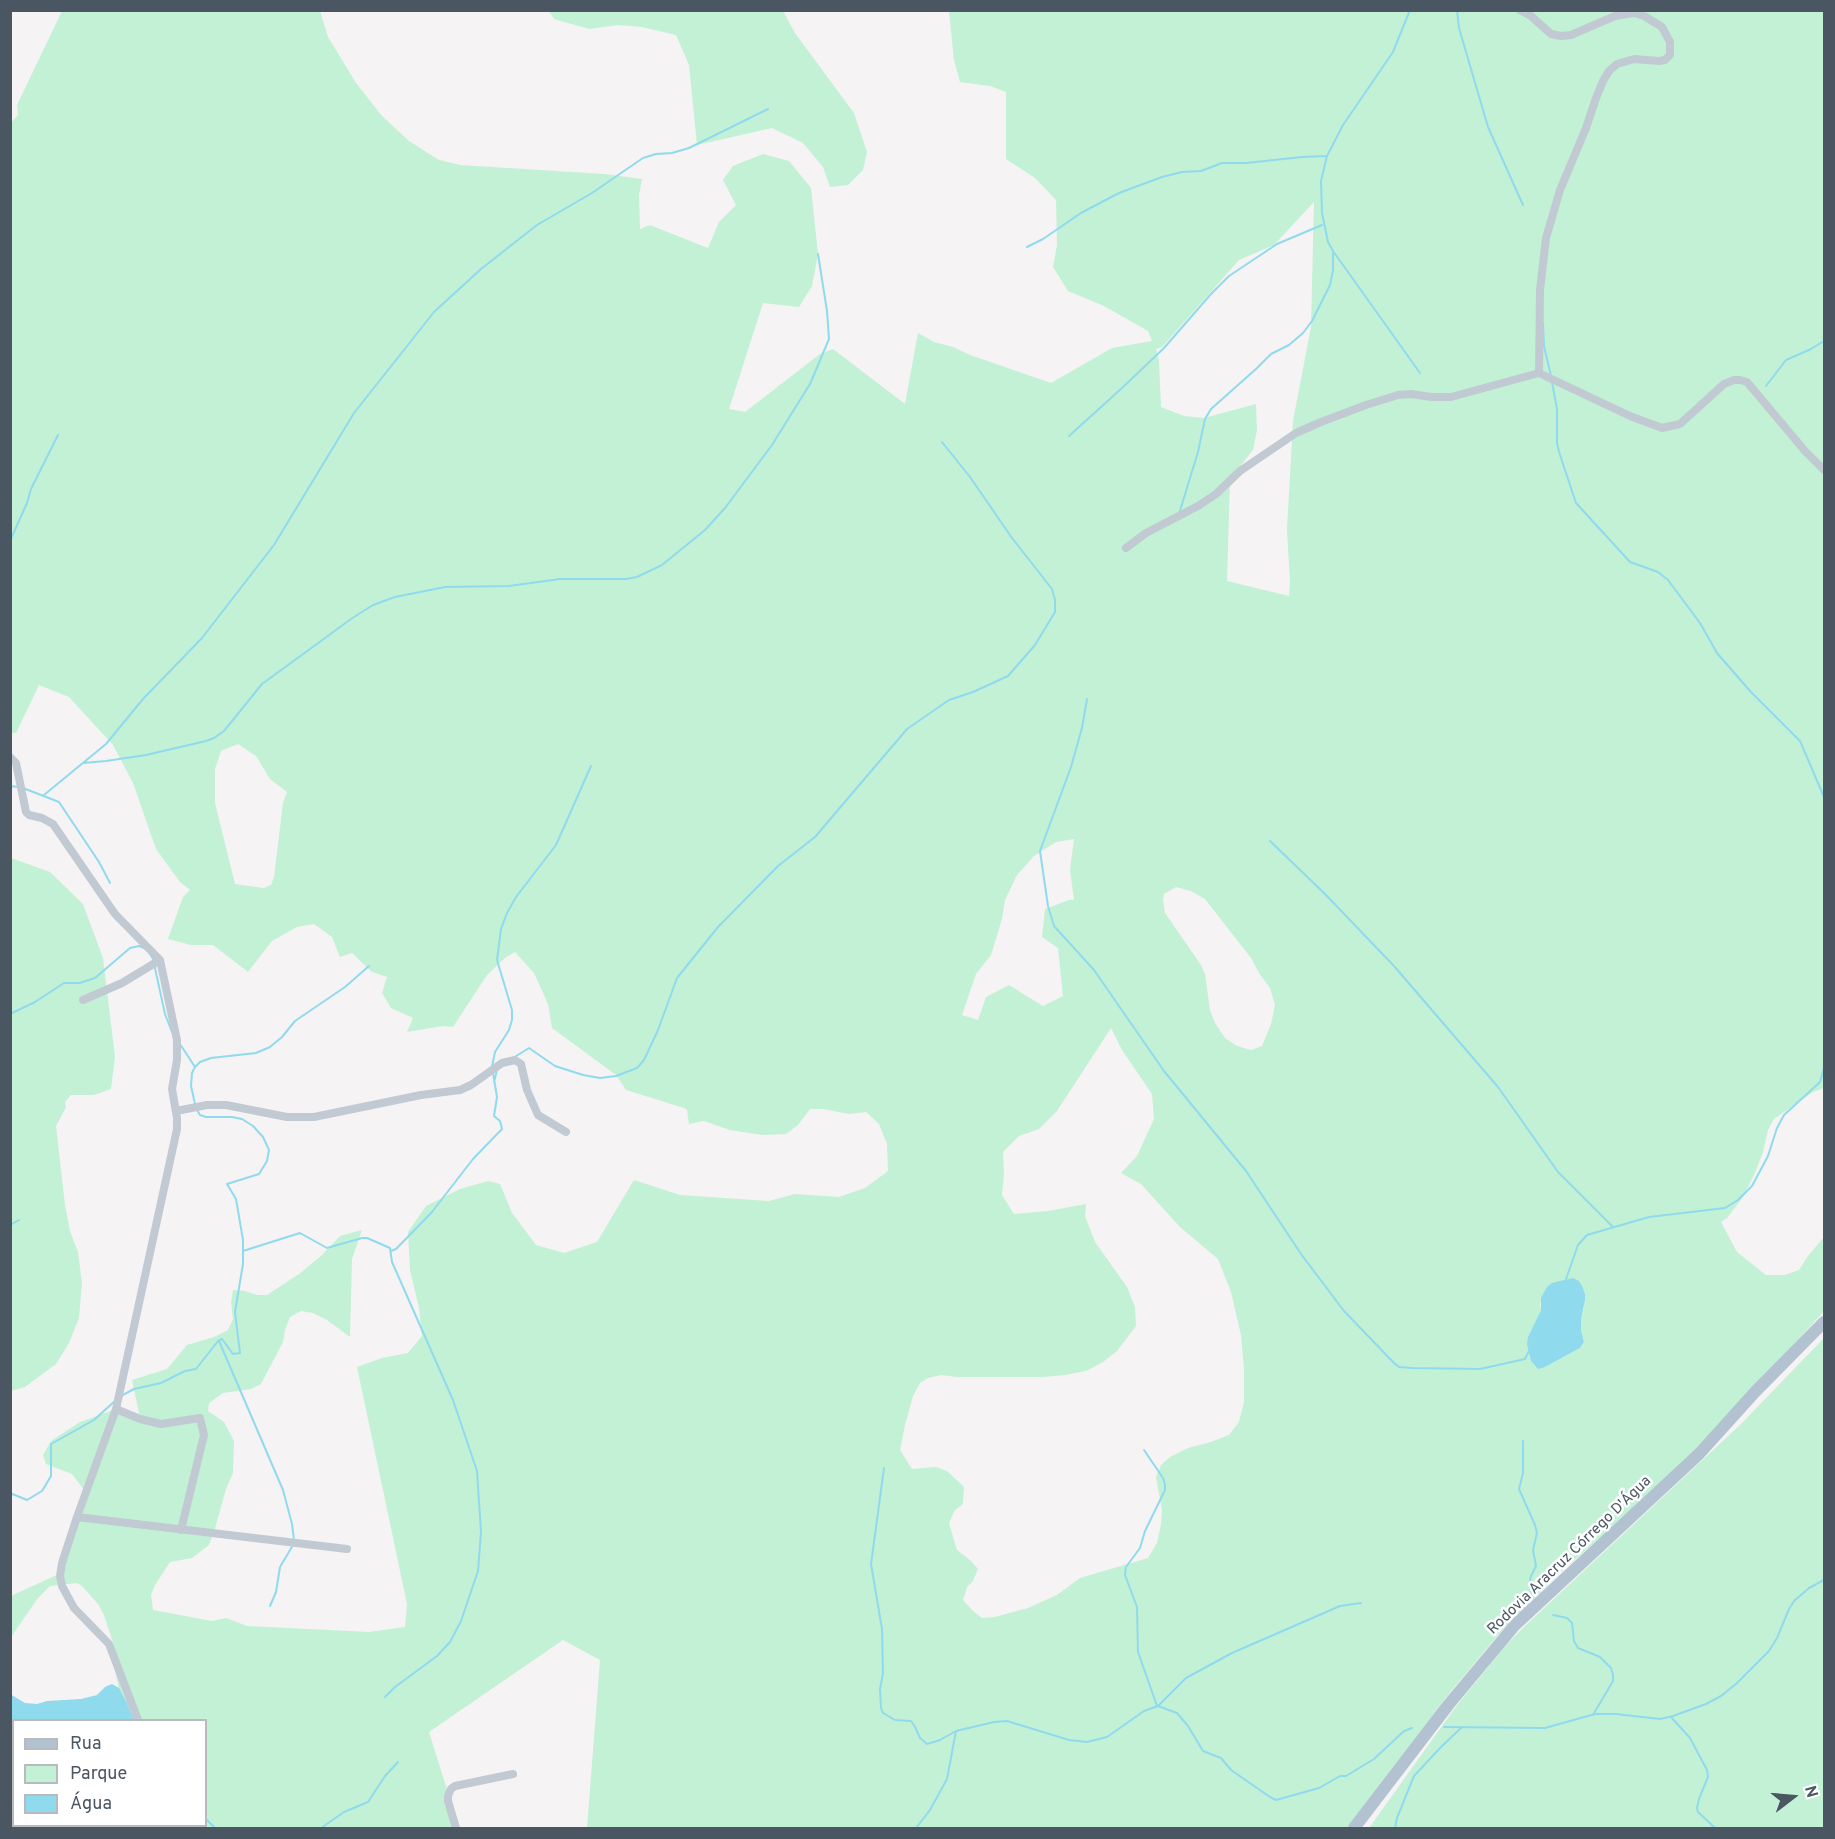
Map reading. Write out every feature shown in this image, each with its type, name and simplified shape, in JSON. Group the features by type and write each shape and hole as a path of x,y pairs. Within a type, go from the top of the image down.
{"main road":[{"name":"Rodovia Aracruz Córrego D'Água","path":"1354,1828 1449,1704 1515,1625 1699,1454 1755,1392 1824,1322"}],"street":[{"path":"1520,10 1531,16 1551,34 1565,37 1615,16 1635,13 1662,27 1670,42 1670,55 1662,61 1634,59 1617,64 1609,71 1596,98 1560,190 1546,238 1540,290 1539,373"},
{"path":"1126,548 1146,533 1216,494 1240,471 1296,433 1366,405 1398,395 1451,397 1539,373 1662,428 1680,424 1724,384 1734,380 1747,382 1824,470"},
{"path":"10,757 16,763 26,812 53,824 115,914 160,960 178,1046 172,1089 177,1129 116,1409 62,1563 60,1581 74,1608 109,1644 138,1719"},
{"path":"82,1000 122,983 160,960"},
{"path":"176,1111 207,1105 226,1105 287,1117 314,1116 421,1095 460,1090 502,1063 515,1060 521,1064 527,1090 538,1115 566,1132"},
{"path":"116,1409 140,1419 161,1424 200,1418 204,1435 181,1530"},
{"path":"77,1517 347,1549"},
{"path":"456,1828 448,1801 448,1796 455,1786 513,1774"}],"green space":[{"path":"62,11 320,11 328,37 356,83 382,116 409,141 439,160 460,165 604,174 642,179 639,195 640,229 650,225 708,248 719,222 736,205 723,180 733,166 763,154 789,161 811,188 818,254 812,286 799,307 763,303 729,409 745,412 820,354 833,349 905,404 918,333 934,342 1051,383 1112,348 1152,341 1148,331 1104,306 1068,291 1053,267 1057,245 1056,200 1035,178 1006,159 1006,92 990,86 960,82 954,60 949,11 1824,11 1824,1088 1813,1092 1774,1119 1768,1130 1755,1173 1743,1197 1727,1218 1721,1222 1737,1252 1766,1275 1785,1275 1799,1270 1824,1237 1824,1311 1716,1430 1560,1573 1497,1636 1443,1701 1352,1828 587,1828 600,1660 563,1640 429,1732 459,1828 103,1828 207,1827 207,1719 134,1719 119,1689 114,1666 114,1646 104,1615 98,1604 77,1583 50,1586 38,1598 11,1637 11,1596 61,1573 88,1495 72,1474 46,1464 43,1455 51,1441 80,1422 116,1409 140,1418 132,1380 167,1369 187,1345 228,1330 233,1319 231,1302 233,1290 267,1295 299,1274 340,1236 362,1230 352,1259 350,1337 327,1320 313,1313 301,1311 290,1317 283,1342 261,1384 251,1389 223,1393 209,1403 208,1411 224,1422 234,1441 233,1473 209,1545 192,1558 170,1562 151,1595 153,1610 212,1621 226,1618 247,1626 369,1632 405,1627 407,1604 357,1367 382,1358 408,1353 422,1336 419,1308 410,1270 408,1232 426,1206 460,1189 488,1181 500,1184 512,1213 536,1245 564,1253 597,1242 634,1180 680,1195 769,1201 795,1194 839,1197 865,1188 888,1171 887,1144 879,1124 866,1112 849,1114 810,1109 798,1125 786,1134 762,1135 730,1130 704,1121 689,1124 687,1110 626,1090 616,1075 552,1028 548,1004 534,973 515,952 487,975 453,1027 443,1026 407,1032 413,1018 391,1008 382,993 387,977 372,972 352,953 340,957 332,937 314,924 297,927 272,941 248,972 213,945 191,945 168,939 183,897 190,890 180,882 156,849 133,783 113,745 69,697 39,685 16,733 11,733 11,123 18,115 17,105","holes":["1314,202 1311,327 1293,421 1287,530 1289,596 1227,581 1230,479 1253,450 1257,430 1256,404 1204,418 1184,416 1161,407 1159,361 1156,349 1162,347 1239,260 1274,245","238,744 256,756 270,779 287,792 283,803 274,877 271,885 264,888 235,884 215,803 215,769 221,751","1074,839 1070,870 1074,900 1045,909 1042,937 1058,948 1063,996 1043,1006 1009,985 986,997 978,1020 962,1015 976,974 991,955 1005,900 1017,875 1034,856 1056,842","1176,887 1191,891 1205,899 1251,958 1270,988 1275,1005 1271,1024 1262,1046 1251,1050 1237,1046 1225,1038 1215,1023 1210,1010 1205,974 1201,965 1165,913 1164,894","1111,1028 1122,1050 1152,1094 1154,1119 1137,1156 1121,1173 1141,1184 1180,1227 1218,1259 1231,1292 1241,1335 1244,1402 1239,1422 1229,1435 1188,1448 1170,1457 1161,1465 1156,1477 1162,1510 1161,1524 1157,1543 1148,1558 1080,1578 1057,1595 1028,1608 982,1618 963,1600 967,1587 973,1581 978,1569 957,1550 949,1523 955,1510 963,1504 964,1487 947,1471 936,1467 912,1469 900,1450 913,1396 920,1383 928,1378 941,1375 1043,1377 1086,1371 1116,1352 1136,1326 1135,1307 1127,1287 1095,1242 1085,1216 1086,1204 1014,1214 1002,1195 1003,1152 1019,1136 1039,1129 1057,1111","1579,1281 1585,1294 1580,1331 1584,1342 1580,1348 1545,1367 1528,1337 1539,1316 1540,1303"]},
{"path":"549,11 783,11 795,33 854,113 867,152 863,170 848,185 830,187 823,167 803,143 772,128 697,145 689,65 676,35 642,27 618,25 589,29 554,19"},
{"path":"11,858 50,872 83,904 103,958 115,1057 111,1089 94,1095 71,1095 65,1102 66,1107 56,1126 65,1205 70,1231 78,1252 82,1283 79,1318 69,1343 56,1364 25,1387 11,1391"},
{"path":"1824,1338 1824,1828 1369,1828 1457,1705 1507,1644 1741,1424"}],"water":[{"path":"1573,1278 1579,1281 1585,1294 1581,1320 1584,1342 1580,1348 1538,1369 1531,1361 1527,1344 1541,1310 1541,1298 1552,1283"},
{"path":"112,1684 119,1688 134,1719 12,1719 12,1822 10,1821 10,1694 25,1703 37,1704 97,1695"},
{"path":"18,1827 104,1827 103,1828"}],"waterway":[{"path":"1410,10 1393,52 1343,125 1327,156 1321,181 1322,213 1328,242 1420,373"},
{"path":"1457,10 1459,28 1488,127 1523,205"},
{"path":"44,795 106,744 143,699 202,638 274,545 354,413 434,312 481,269 537,225 592,193 643,158 689,148 768,109"},
{"path":"1027,247 1081,213 1119,193 1162,177 1182,172 1201,171 1222,163 1327,156"},
{"path":"1069,436 1164,348 1229,276 1277,244 1322,225"},
{"path":"1179,514 1198,452 1205,419 1211,409 1271,354 1289,345 1303,333 1312,321 1330,285 1333,253"},
{"path":"83,763 146,755 214,738 224,731 262,684 351,619 373,605 395,597 445,587 509,586 560,579 626,579 637,577 662,565 705,530 725,508 772,445 810,384 829,339 818,254"},
{"path":"1543,323 1544,346 1551,376"},
{"path":"1766,386 1786,360 1824,341"},
{"path":"1552,382 1557,409 1557,443 1576,503 1630,562 1658,572 1668,580 1700,623 1717,653 1750,691 1800,741 1824,797"},
{"path":"10,541 31,489 58,435"},
{"path":"513,1058 529,1048 555,1066 600,1078 616,1076 637,1068 644,1060 658,1030 677,978 718,927 778,866 815,837 907,729 949,700 1008,676 1035,645 1055,612 1052,589 942,442"},
{"path":"1087,699 1071,767 1040,851 1048,906 1054,926 1094,970 1164,1071 1246,1171 1301,1254 1344,1311 1394,1363 1399,1367 1412,1368 1480,1369 1525,1359 1529,1351"},
{"path":"492,1067 495,1052 509,1030 512,1020 512,1010 497,960 501,929 516,897 556,845 591,766"},
{"path":"10,786 18,787"},
{"path":"23,788 59,802 99,862 110,883"},
{"path":"1270,841 1394,966 1498,1087 1558,1172 1613,1227"},
{"path":"10,1014 35,1002 64,983 80,983 95,978 130,948 139,946 144,948"},
{"path":"150,954 165,1014 172,1032"},
{"path":"195,1104 191,1086 192,1073 200,1062 211,1058 256,1053 270,1047 295,1021 345,987 369,966"},
{"path":"180,1044 195,1067"},
{"path":"1566,1279 1578,1245 1587,1235 1649,1217 1725,1208 1738,1200 1752,1186 1768,1156 1784,1115 1820,1082 1824,1068"},
{"path":"494,1082 497,1070"},
{"path":"391,1251 396,1249 432,1212 473,1159 502,1129 500,1121 494,1116 497,1097 493,1073"},
{"path":"197,1110 200,1115 206,1117 242,1119 253,1126 263,1137 269,1150 267,1161 259,1174 227,1184 236,1199 243,1240 243,1264 235,1312 240,1353 233,1354 222,1339 218,1341"},
{"path":"10,1225 19,1220"},
{"path":"243,1251 300,1233 327,1248 362,1238 390,1248 392,1262 453,1400 477,1471 481,1532 478,1571 461,1621 450,1642 437,1656 385,1697"},
{"path":"121,1396 134,1389 161,1383 185,1371 196,1369 218,1341"},
{"path":"219,1341 283,1490 294,1540"},
{"path":"10,1493 27,1500 42,1491 51,1476 51,1444 94,1420 116,1400"},
{"path":"1523,1441 1523,1473 1519,1489 1537,1533 1533,1550 1536,1566 1529,1585 1533,1598"},
{"path":"1144,1450 1163,1478 1165,1490 1145,1531 1140,1548 1126,1567 1125,1575 1137,1607 1138,1652 1157,1706"},
{"path":"884,1468 871,1564 882,1629 881,1708 883,1713 895,1720 911,1721 920,1738 927,1744 956,1731 1007,1721 1069,1740 1087,1742 1107,1737 1144,1711 1158,1706 1186,1678 1232,1653 1340,1606 1361,1603"},
{"path":"270,1606 276,1592 280,1567 293,1545"},
{"path":"1444,1727 1545,1728 1595,1714 1660,1719 1706,1704 1737,1683 1769,1651 1794,1601 1809,1588 1824,1580"},
{"path":"1553,1615 1567,1618 1572,1623 1574,1641 1578,1648 1600,1657 1611,1668 1613,1681 1593,1715"},
{"path":"1158,1706 1177,1713 1203,1751 1221,1758 1231,1770 1276,1800 1319,1788 1340,1776 1346,1776 1374,1759 1404,1731 1412,1728"},
{"path":"1671,1717 1690,1738 1707,1770 1708,1777 1697,1808 1698,1812 1715,1828"},
{"path":"1395,1828 1414,1776 1462,1727"},
{"path":"916,1828 930,1810 947,1779 956,1731"},
{"path":"321,1828 344,1812 368,1802 385,1776 398,1762"},
{"path":"207,1820 215,1828"}]}
